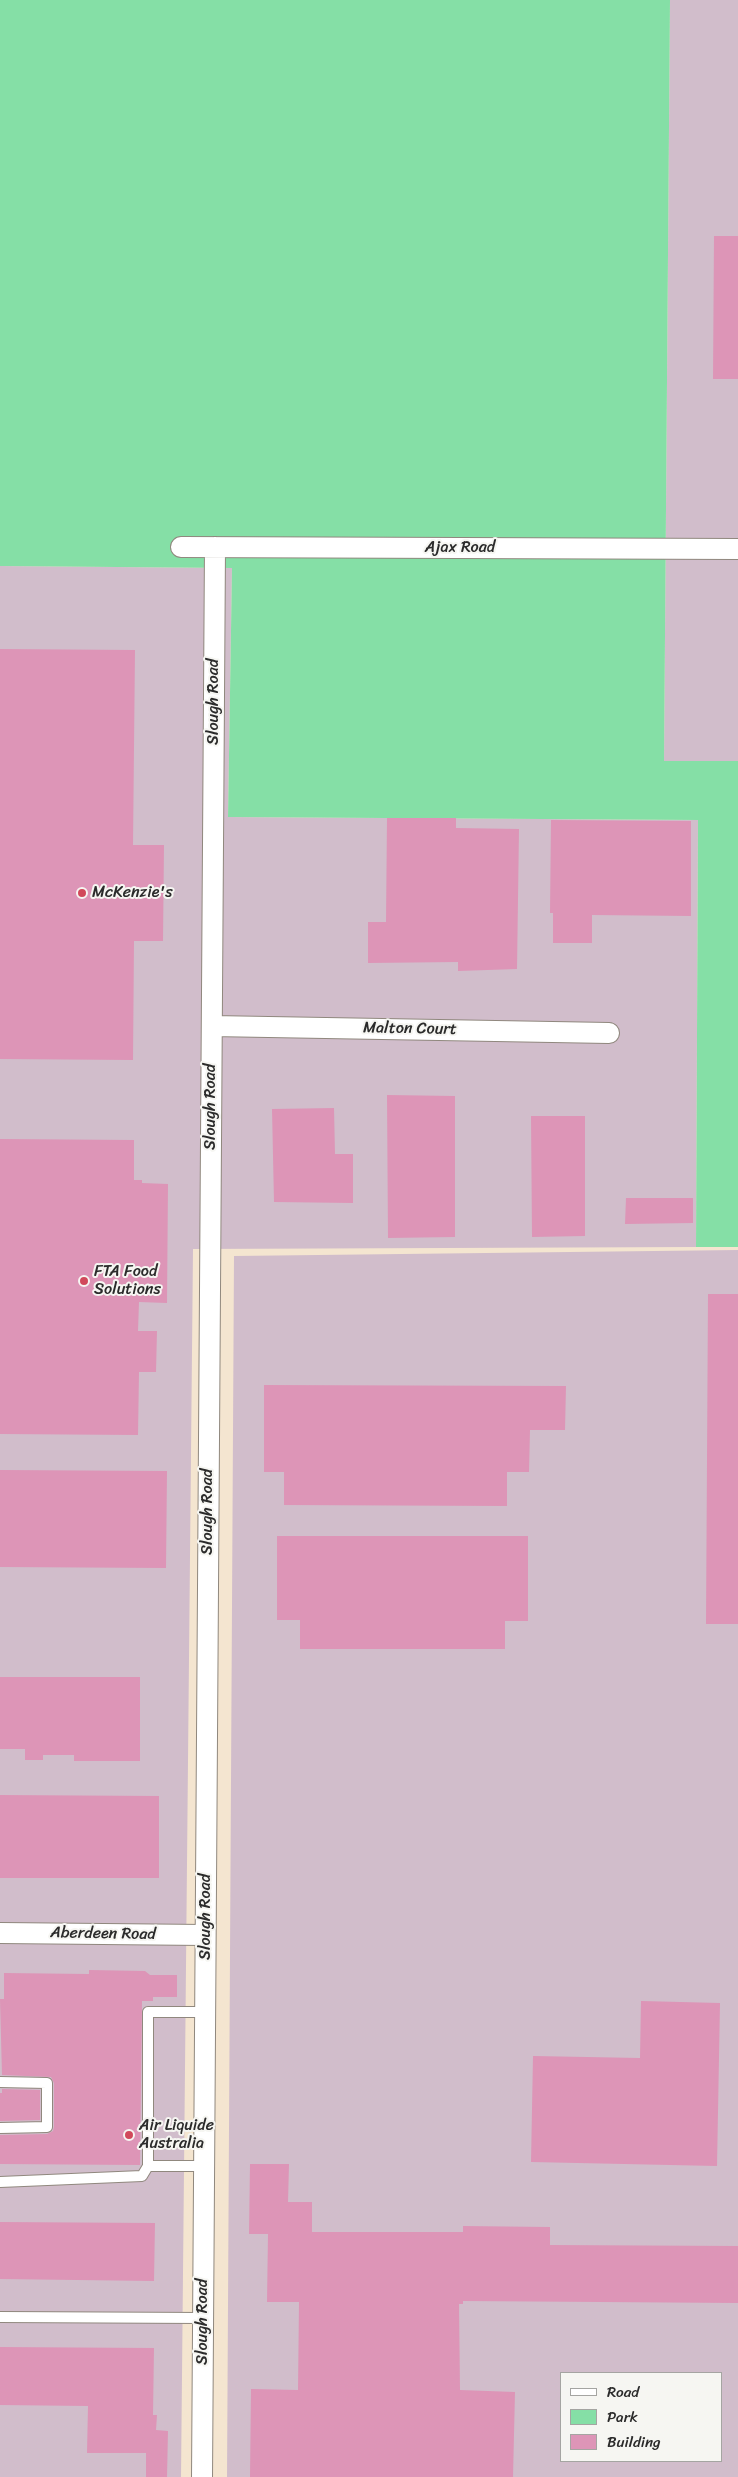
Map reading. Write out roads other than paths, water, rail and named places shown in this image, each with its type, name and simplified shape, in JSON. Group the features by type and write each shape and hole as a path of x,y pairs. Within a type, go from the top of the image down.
{"street":[{"name":"Ajax Road","path":"182,547 738,549"},
{"name":"Slough Road","path":"202,2477 215,547"},
{"name":"Malton Court","path":"212,1026 609,1033"},
{"name":"Aberdeen Road","path":"0,1933 206,1936"}],"lane":[{"path":"0,2182 142,2176 148,2166 148,2012 205,2012"},
{"path":"0,2082 47,2083 47,2127 0,2128"},
{"path":"148,2166 204,2166"},
{"path":"0,2317 203,2318"}],"place":[{"name":"McKenzie's","path":"82,893"},
{"name":"FTA Food Solutions","path":"84,1281"},
{"name":"Air Liquide Australia","path":"129,2135"}]}
